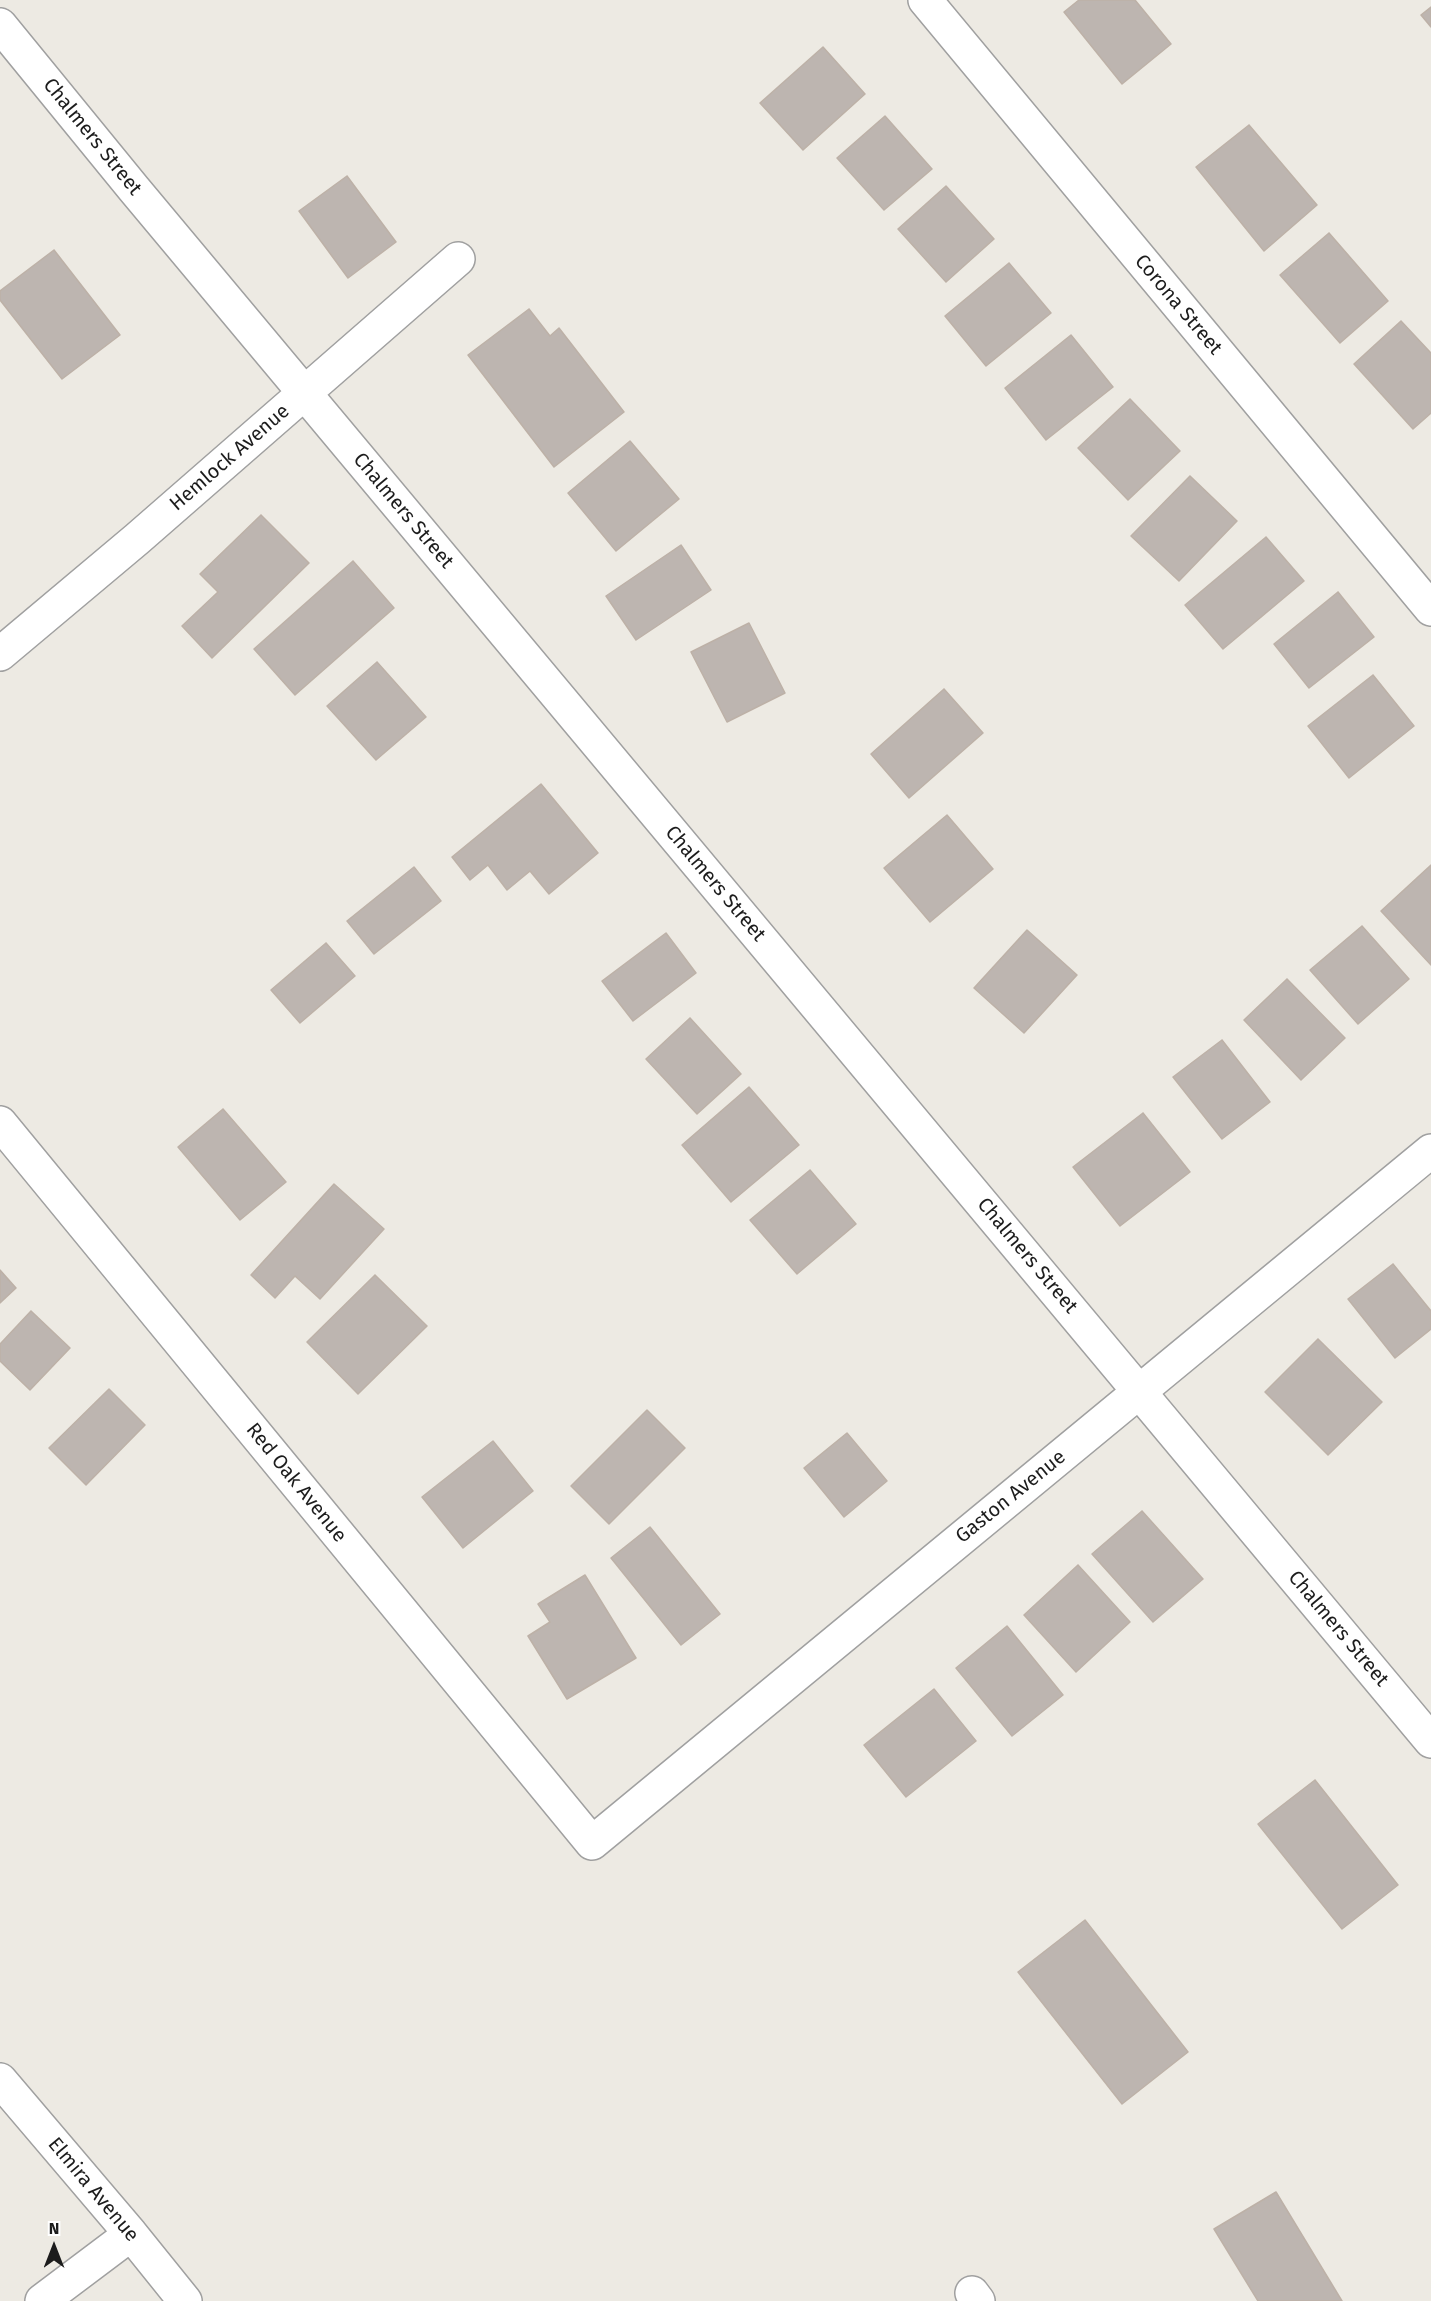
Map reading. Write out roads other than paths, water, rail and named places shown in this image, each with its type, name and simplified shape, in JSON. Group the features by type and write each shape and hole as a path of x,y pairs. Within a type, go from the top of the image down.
{"street":[{"name":"Corona Street","path":"925,0 1431,609"},
{"name":"Chalmers Street","path":"0,25 304,393 1431,1741"},
{"name":"Hemlock Avenue","path":"0,654 137,539 458,259"},
{"name":"Red Oak Avenue","path":"0,1123 592,1843"},
{"name":"Gaston Avenue","path":"592,1843 1431,1151"},
{"name":"Elmira Avenue","path":"0,2080 185,2301"},
{"path":"42,2301 131,2234"}]}
